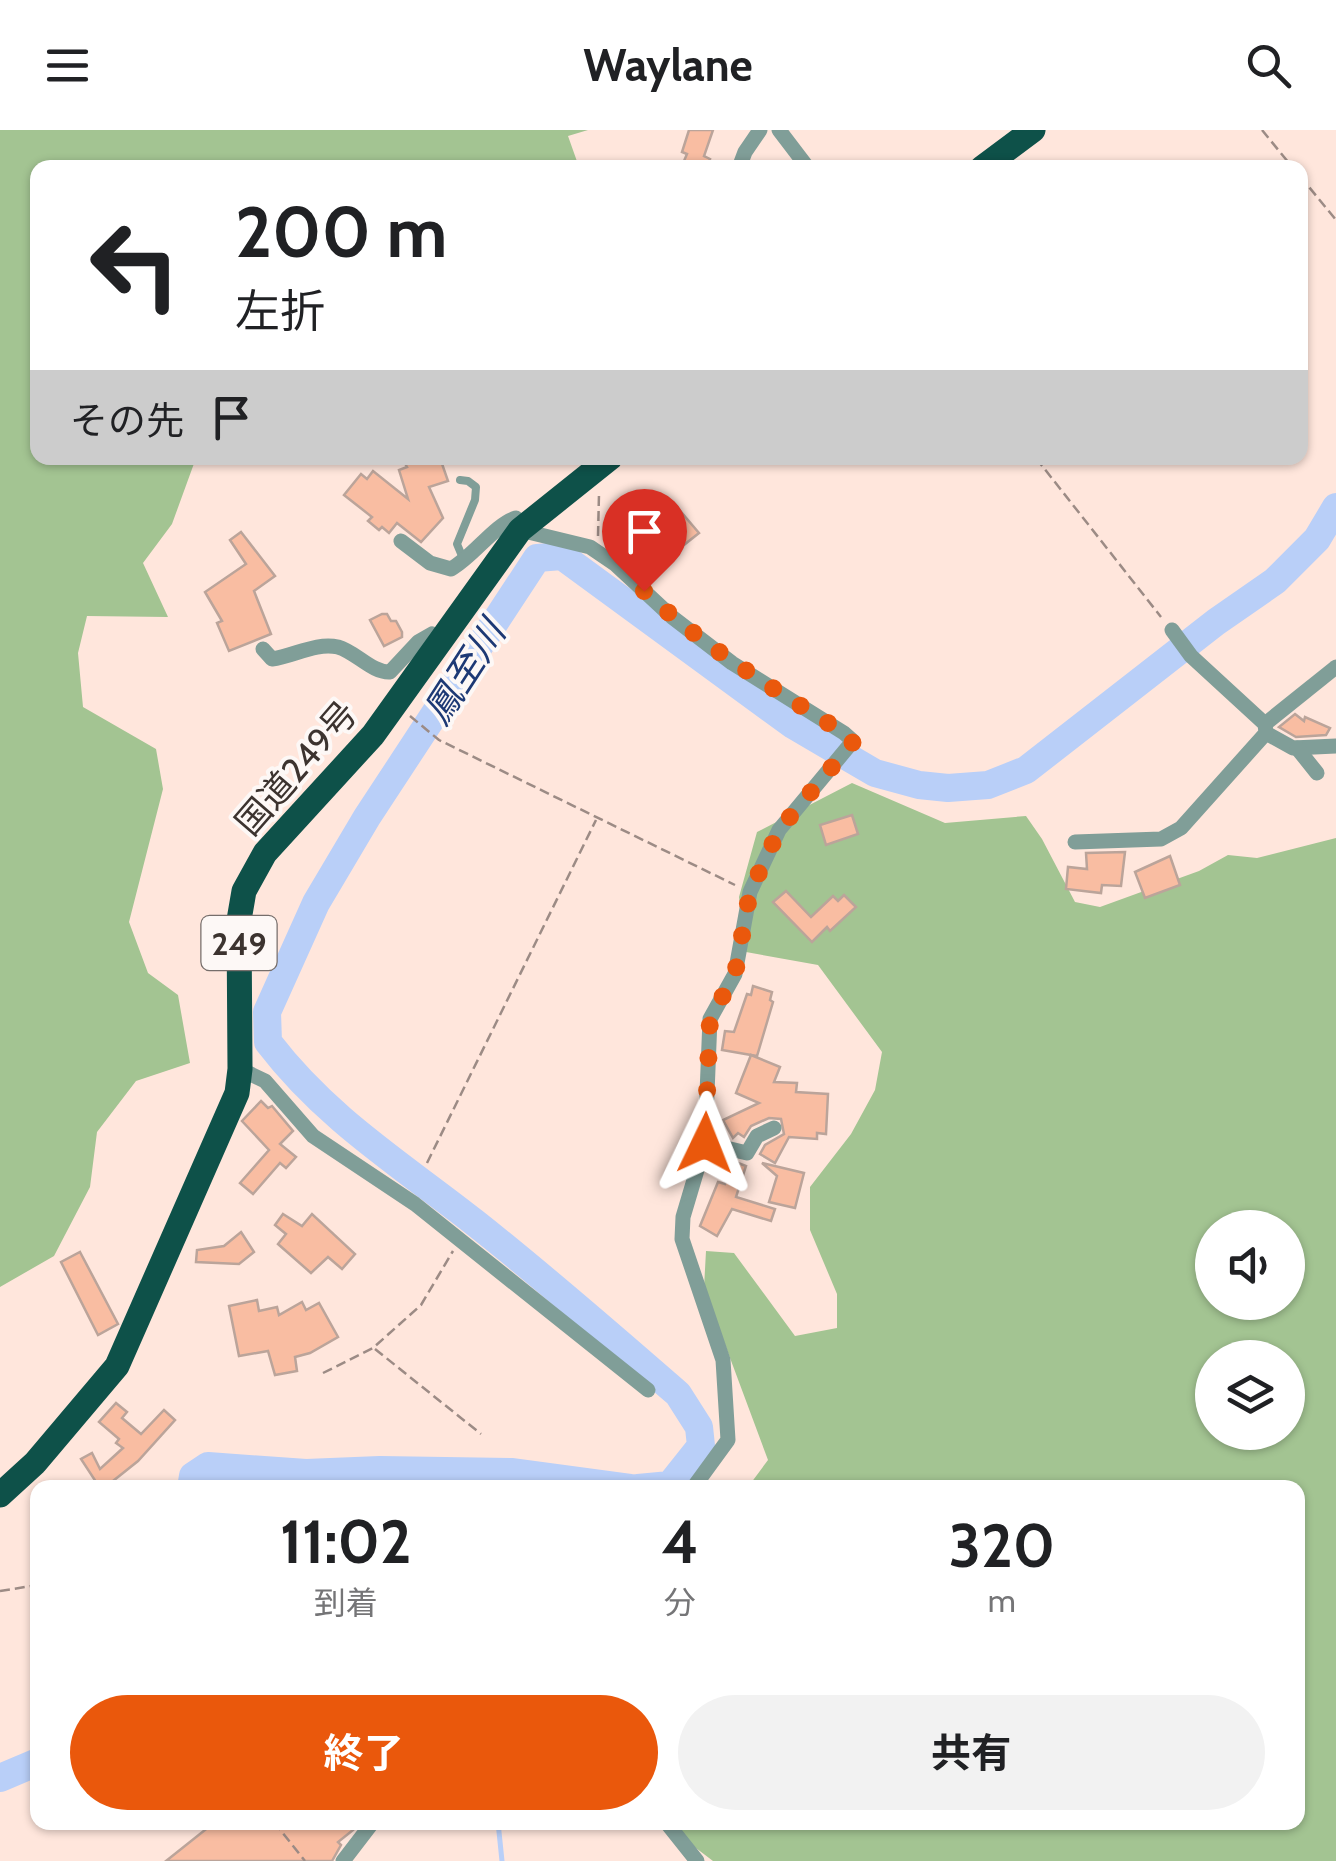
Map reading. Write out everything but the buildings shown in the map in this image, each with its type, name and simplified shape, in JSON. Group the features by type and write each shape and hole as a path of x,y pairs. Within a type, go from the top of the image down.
{"highway":[{"path":"993,160 1033,130"},
{"name":"国道249号","path":"0,1494 36,1463 117,1366 237,1093 239,920 244,891 265,853 373,735 523,528 600,465"}],"street":[{"path":"743,160 760,130"},
{"path":"779,130 802,160"},
{"path":"401,541 440,568 451,569 475,554 505,522 516,518 523,528 590,547 616,564 672,618 853,742 779,830 750,892 735,974 710,1019 705,1143 683,1218 682,1240 723,1360 728,1440 699,1480"},
{"path":"1172,630 1192,656 1266,729 1297,748 1317,773"},
{"path":"263,649 272,659 290,657 317,646 336,647 367,661 382,673 390,672 418,642 432,634 441,641"},
{"path":"1075,842 1161,839 1181,828 1266,729 1336,668"},
{"path":"1297,748 1336,746"},
{"path":"240,1069 265,1081 313,1136 415,1204 648,1390"},
{"path":"705,1143 747,1153 757,1136 774,1128"},
{"path":"343,1861 367,1830"},
{"path":"672,1830 697,1861"}],"lane":[{"path":"460,480 476,487 475,500 457,544 462,556 475,554"}],"path":[{"path":"1262,130 1286,160"},
{"path":"1308,186 1336,220"},
{"path":"1042,465 1172,630"},
{"path":"588,474 599,494 598,552"},
{"path":"396,705 439,740 750,892"},
{"path":"426,1163 597,819"},
{"path":"323,1374 373,1348 421,1305 461,1240"},
{"path":"373,1348 482,1434"},
{"path":"0,1591 30,1585"},
{"path":"280,1830 305,1861"}],"green space":[{"path":"0,130 588,130 568,136 577,160 30,160 30,465 193,465 172,524 143,563 168,617 87,616 78,653 83,707 156,749 163,789 129,922 148,973 178,995 190,1063 136,1081 97,1132 90,1187 54,1256 0,1287"},
{"path":"852,783 945,823 1026,816 1075,902 1100,907 1199,871 1228,855 1257,858 1336,838 1336,1861 713,1861 672,1830 1305,1830 1305,1480 753,1480 768,1460 704,1288 706,1251 734,1253 795,1336 837,1328 837,1294 810,1230 810,1187 851,1134 875,1090 882,1052 818,965 746,952 739,897 757,832"}],"waterway":[{"name":"鳳至川","path":"674,1480 701,1446 699,1427 678,1394 526,1264 339,1117 268,1042 267,1012 316,903 367,817 537,558 562,556 793,725 875,773 948,788 988,785 1026,770 1216,622 1275,581 1317,539 1336,507"},
{"name":"鳳至川","path":"192,1480 208,1466 306,1473 511,1472 570,1480"},
{"path":"380,1470 385,1480"},
{"name":"鳳至川","path":"0,1778 30,1765"},
{"path":"499,1830 502,1861"}],"route":[{"path":"644,591 672,618 732,662 853,742 779,830 750,892 735,974 710,1019 705,1143"}]}
